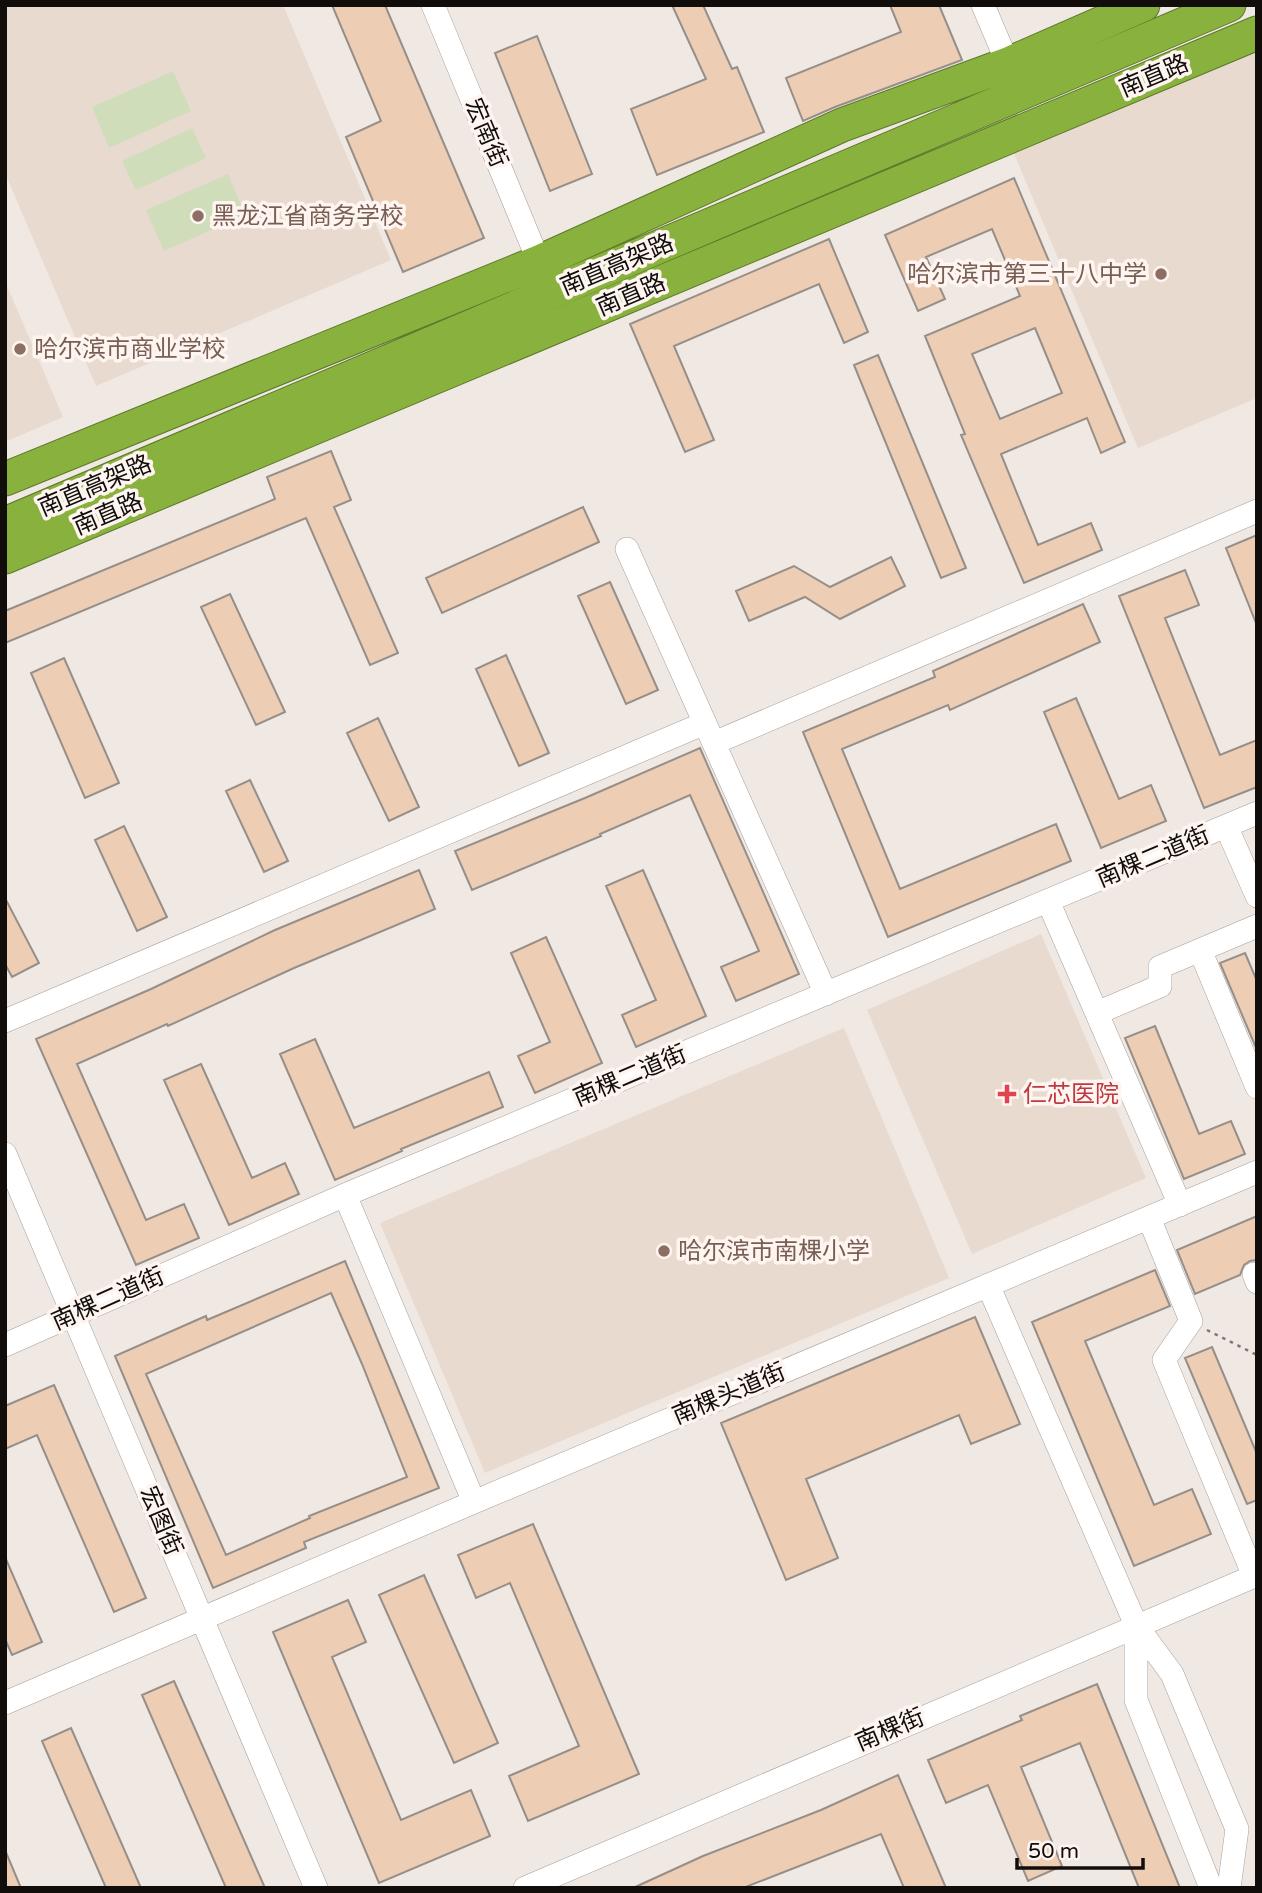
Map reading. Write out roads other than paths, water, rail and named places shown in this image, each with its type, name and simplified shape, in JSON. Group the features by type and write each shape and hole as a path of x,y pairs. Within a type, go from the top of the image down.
{"highway":[{"path":"5,479 540,262 842,125 1008,64 1143,5"},
{"name":"南直高架路","path":"5,501 1173,5"},
{"name":"南直高架路","path":"5,524 1229,5"},
{"name":"南直路","path":"5,557 1257,33"}],"street":[{"name":"宏南街","path":"433,5 540,262"},
{"path":"983,5 1008,64"},
{"path":"5,1021 1257,511"},
{"path":"626,549 826,994"},
{"name":"南棵二道街","path":"5,1345 345,1195 1257,813"},
{"path":"1226,826 1257,896"},
{"path":"1048,901 1180,1205"},
{"path":"1097,1013 1160,986 1160,967 1257,926"},
{"path":"1200,950 1257,1087"},
{"name":"宏图街","path":"5,1154 316,1888"},
{"name":"南棵头道街","path":"5,1703 1257,1172"},
{"path":"345,1195 474,1502"},
{"path":"1149,1218 1191,1321 1164,1360 1255,1575"},
{"path":"988,1285 1136,1625 1172,1674 1237,1829 1229,1888"},
{"name":"南棵街","path":"525,1888 1255,1575"},
{"path":"1136,1625 1136,1700 1211,1888"}],"place":[{"name":"黑龙江省商务学校","path":"198,216"},
{"name":"哈尔滨市第三十八中学","path":"1161,274"},
{"name":"哈尔滨市商业学校","path":"20,349"},
{"name":"仁芯医院","path":"1007,1094"},
{"name":"哈尔滨市南棵小学","path":"664,1251"}]}
